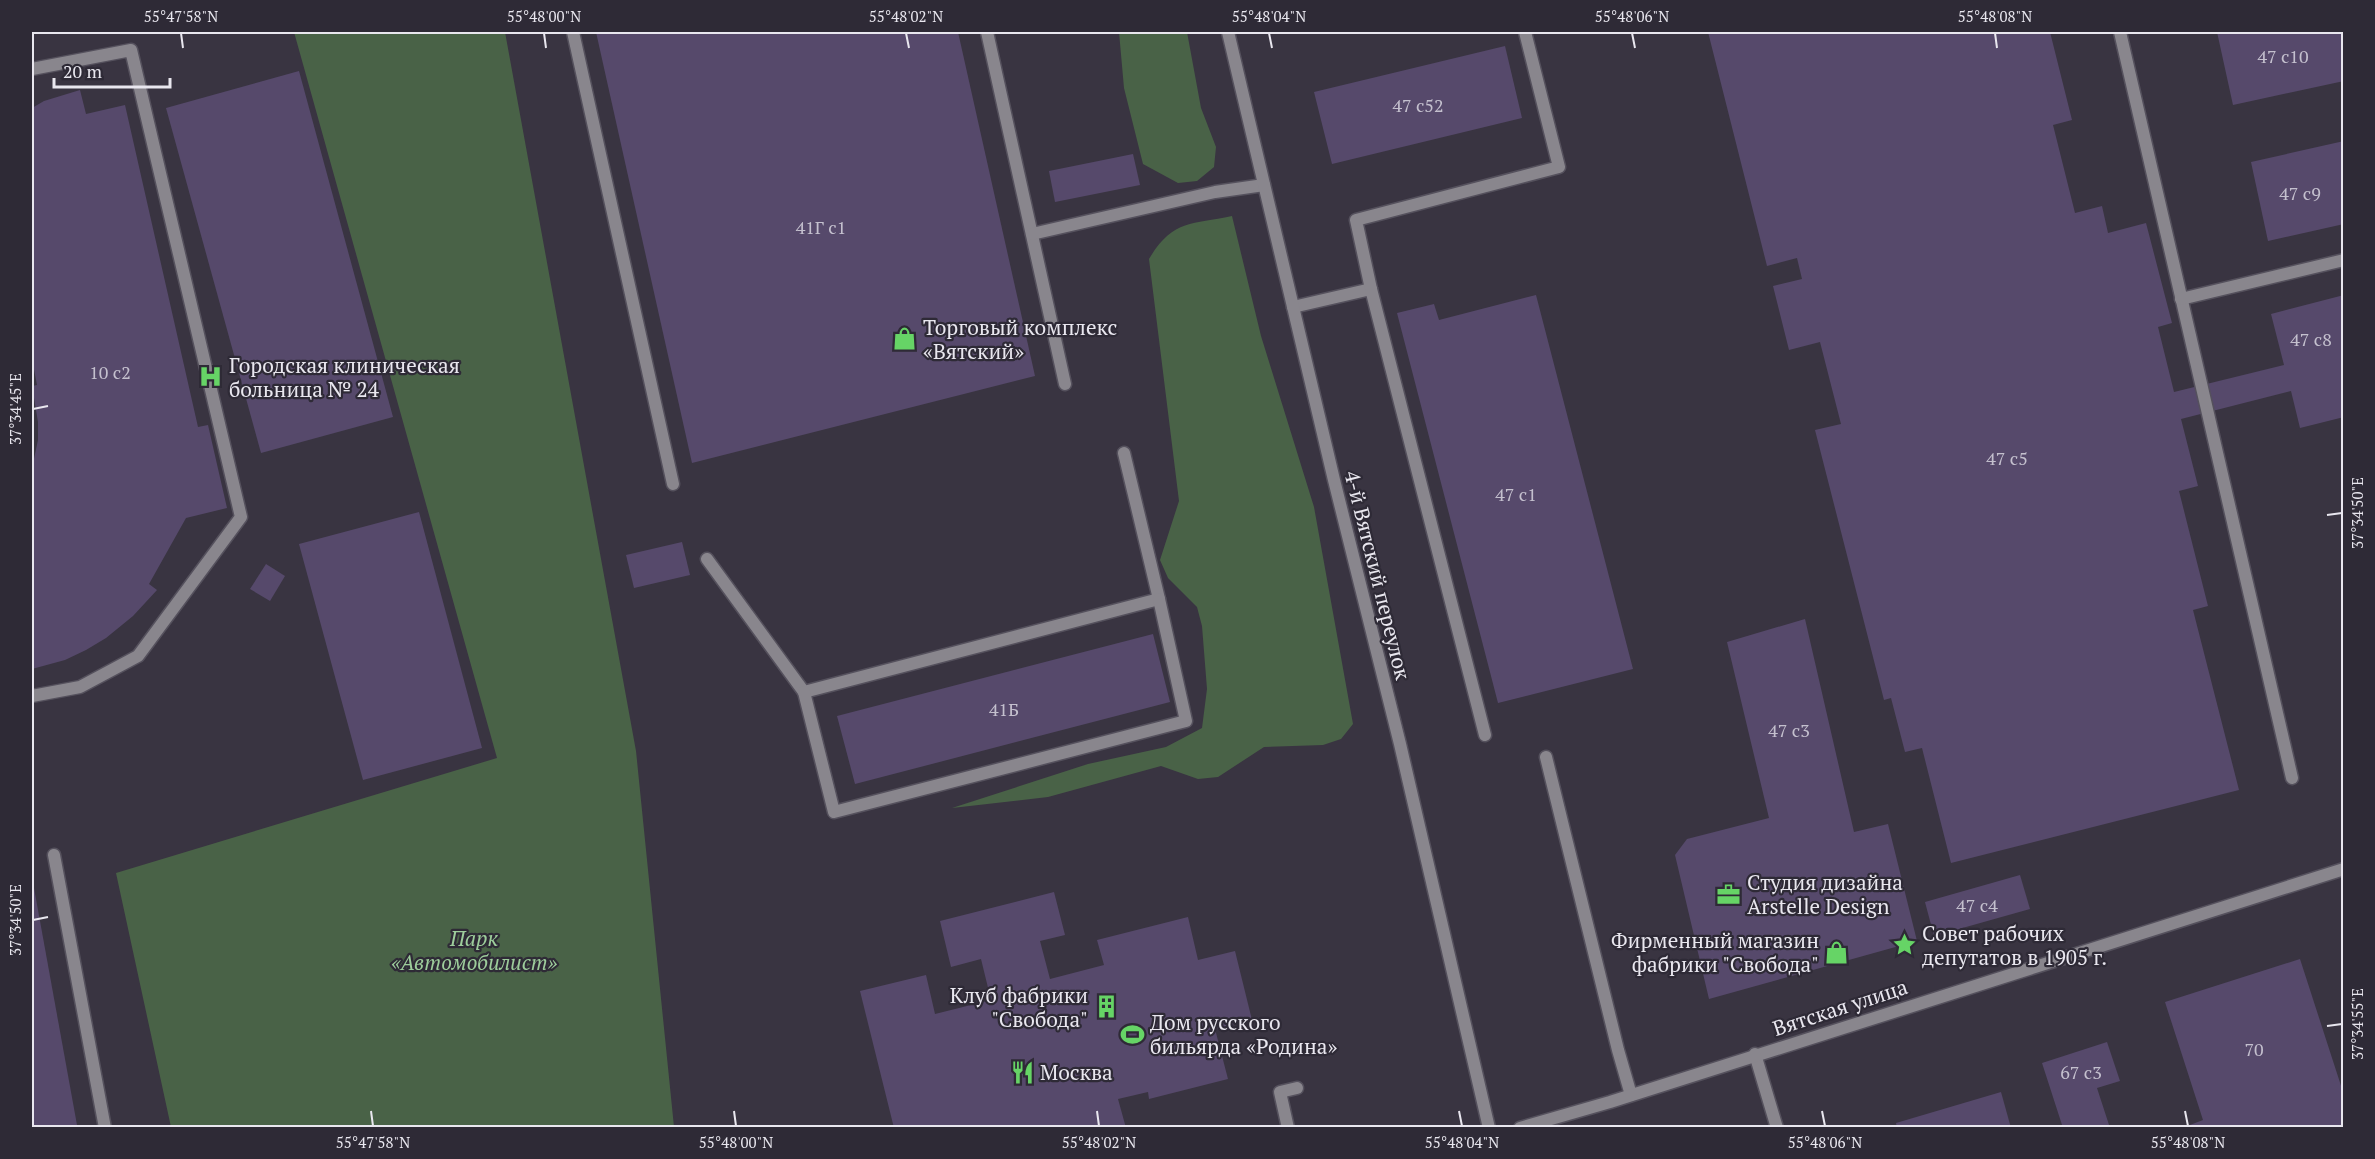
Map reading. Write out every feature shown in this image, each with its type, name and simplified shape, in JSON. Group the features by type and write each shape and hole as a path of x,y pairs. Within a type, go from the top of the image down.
{"street":[{"path":"573,32 673,484"},
{"path":"987,32 1065,384"},
{"name":"4-й Вятский переулок","path":"1228,32 1400,744 1489,1128"},
{"path":"1485,735 1371,289 1356,220 1558,167 1525,32"},
{"path":"2120,32 2292,777"},
{"path":"32,69 130,50 241,517 138,656 80,687 32,696"},
{"path":"1032,234 1215,192 1264,185"},
{"path":"2181,299 2343,260"},
{"path":"1293,307 1371,289"},
{"path":"707,559 804,692 834,812 1186,721 1124,453"},
{"path":"804,692 1159,599"},
{"path":"1546,757 1631,1095"},
{"path":"54,855 105,1128"},
{"name":"Вятская улица","path":"1520,1128 1542,1124 1755,1054 2343,869"},
{"path":"1755,1054 1777,1128"},
{"path":"1288,1128 1280,1092 1297,1088"}],"green space":[{"name":"Парк «Автомобилист»","path":"294,32 505,32 636,751 674,1127 171,1127 116,873 497,758"},
{"path":"1119,32 1187,32 1201,108 1216,147 1214,167 1197,181 1178,183 1143,164 1124,88"},
{"path":"1232,216 1261,336 1314,507 1353,724 1341,739 1323,745 1264,747 1218,777 1198,779 1161,766 1048,797 952,808 1088,764 1166,747 1202,728 1207,689 1202,626 1197,607 1168,578 1160,560 1179,501 1149,259 1166,237 1175,230 1194,223"}],"building":[{"path":"596,32 958,32 1035,376 692,463"},
{"path":"1708,32 2050,32 2072,120 2053,125 2075,213 2102,206 2108,233 2146,223 2172,323 2158,327 2174,392 2284,365 2271,314 2344,295 2344,417 2300,428 2291,391 2181,419 2198,486 2179,491 2208,606 2193,610 2239,790 1951,863 1922,748 1905,752 1891,698 1884,700 1815,430 1841,424 1820,342 1789,350 1773,286 1802,279 1797,258 1767,266"},
{"path":"2217,32 2344,32 2344,81 2233,105"},
{"path":"1505,46 1522,118 1332,164 1314,92"},
{"path":"299,71 393,417 261,453 166,108"},
{"path":"80,90 86,114 125,105 198,427 208,425 227,508 186,518 149,584 157,590 133,616 106,638 86,650 65,660 32,669 32,468 38,440 38,422 32,386 37,385 32,359 32,108 44,101"},
{"path":"2344,141 2344,224 2268,241 2251,162"},
{"path":"1133,154 1140,185 1055,202 1049,171"},
{"path":"1536,295 1633,669 1498,703 1397,313 1434,304 1439,320"},
{"path":"419,512 482,748 363,780 299,544"},
{"path":"682,542 690,575 634,588 626,555"},
{"path":"266,564 285,576 270,601 250,589"},
{"path":"1805,619 1854,832 1888,824 1917,941 1709,999 1675,855 1687,839 1769,818 1727,642"},
{"path":"1153,634 1170,702 855,784 837,716"},
{"path":"2020,875 2030,909 1934,936 1925,902"},
{"path":"32,877 77,1125 64,1128 32,1128"},
{"name":"Клуб фабрики \"Свобода\"","path":"1054,892 1065,935 1040,941 1050,979 1104,965 1097,940 1188,917 1198,960 1235,951 1252,1020 1215,1029 1228,1079 1149,1099 1148,1092 1118,1099 1126,1128 894,1128 860,991 926,975 935,1014 991,1000 981,959 951,967 940,921"},
{"path":"2300,959 2344,1095 2344,1128 2182,1128 2203,1120 2165,1002"},
{"path":"2107,1042 2120,1081 2097,1088 2110,1128 2063,1128 2042,1063"},
{"path":"2001,1092 2011,1128 1897,1128 1896,1123"}],"place":[{"name":"Торговый комплекс «Вятский»","path":"905,339"},
{"name":"Городская клиническая больница № 24","path":"211,377"},
{"name":"Студия дизайна Arstelle Design","path":"1729,894"},
{"name":"Совет рабочих депутатов в 1905 г.","path":"1904,945"},
{"name":"Фирменный магазин фабрики \"Свобода\"","path":"1837,952"},
{"name":"Клуб фабрики \"Свобода\"","path":"1106,1007"},
{"name":"Дом русского бильярда «Родина»","path":"1132,1034"},
{"name":"Москва","path":"1022,1072"}]}
